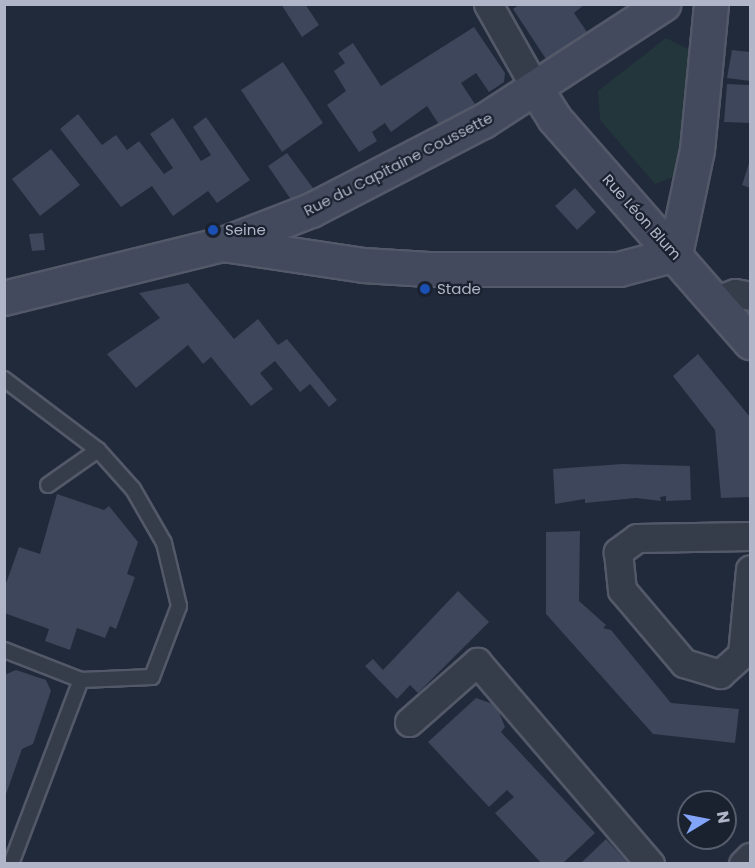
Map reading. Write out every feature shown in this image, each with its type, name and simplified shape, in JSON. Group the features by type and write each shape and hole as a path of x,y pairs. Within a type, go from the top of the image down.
{"street":[{"path":"488,4 536,89"},
{"path":"223,244 321,260 428,269 619,269 675,254 697,150 708,18 690,17 660,7"},
{"name":"Rue du Capitaine Coussette","path":"6,293 223,244 340,197 536,89 660,7"},
{"name":"Rue Léon Blum","path":"536,89 554,118 716,300 750,342"},
{"path":"716,300 735,292 750,296"},
{"path":"750,536 637,538 618,552 622,590 630,600 684,663 720,674 742,654 750,569"},
{"path":"409,722 477,662 650,864"},
{"path":"743,864 750,857"}],"lane":[{"path":"4,379 98,450 134,489 164,543 179,606 153,677 81,680 4,650"},
{"path":"48,485 98,450"},
{"path":"11,864 81,680"}],"green space":[{"path":"666,38 692,51 685,172 655,184 600,120 598,91"}],"building":[{"path":"281,4 305,4 319,25 302,37"},
{"path":"520,4 585,4 574,13 587,32 546,59 513,9"},
{"path":"474,27 505,73 504,82 489,92 476,73 461,83 475,104 440,126 427,106 391,132 385,123 372,132 377,141 359,152 327,105 346,91 334,71 345,63 338,53 353,43 381,86"},
{"path":"732,50 750,52 750,81 727,78"},
{"path":"283,62 323,123 282,152 241,90"},
{"path":"727,84 749,85 750,123 724,122"},
{"path":"78,114 102,145 116,135 127,150 139,141 164,174 173,168 150,134 173,118 201,161 211,155 193,127 206,117 250,180 217,203 208,191 173,216 152,186 121,207 60,129"},
{"path":"51,149 80,185 40,216 12,179"},
{"path":"287,153 313,188 294,204 268,166"},
{"path":"750,160 750,188 742,185"},
{"path":"575,188 596,212 577,230 555,206"},
{"path":"43,233 45,250 32,251 29,234"},
{"path":"188,283 234,339 258,319 278,345 287,339 337,400 329,407 310,384 300,392 275,361 260,373 273,389 251,406 211,357 203,364 188,345 136,388 107,354 160,318 139,293"},
{"path":"698,354 750,417 750,497 721,498 715,430 673,376"},
{"path":"622,464 690,466 691,500 666,501 666,496 660,497 661,501 636,498 585,503 585,499 555,504 553,469"},
{"path":"57,494 104,510 109,506 138,542 127,574 135,577 116,629 110,626 105,638 77,628 70,650 45,641 49,629 4,613 4,589 19,547 40,554"},
{"path":"580,531 579,601 606,625 603,628 611,630 671,703 739,709 735,743 653,734 546,614 546,532"},
{"path":"458,591 489,622 418,693 410,685 397,699 365,666 373,659 383,670"},
{"path":"16,670 46,680 51,691 33,744 22,749 5,797 4,675"},
{"path":"476,698 496,705 505,727 501,732 595,833 562,864 542,864 495,813 514,797 507,790 489,807 428,742"},
{"path":"606,839 629,864 580,864"}],"place":[{"name":"Seine","path":"213,230"},
{"name":"Stade","path":"425,289"}]}
